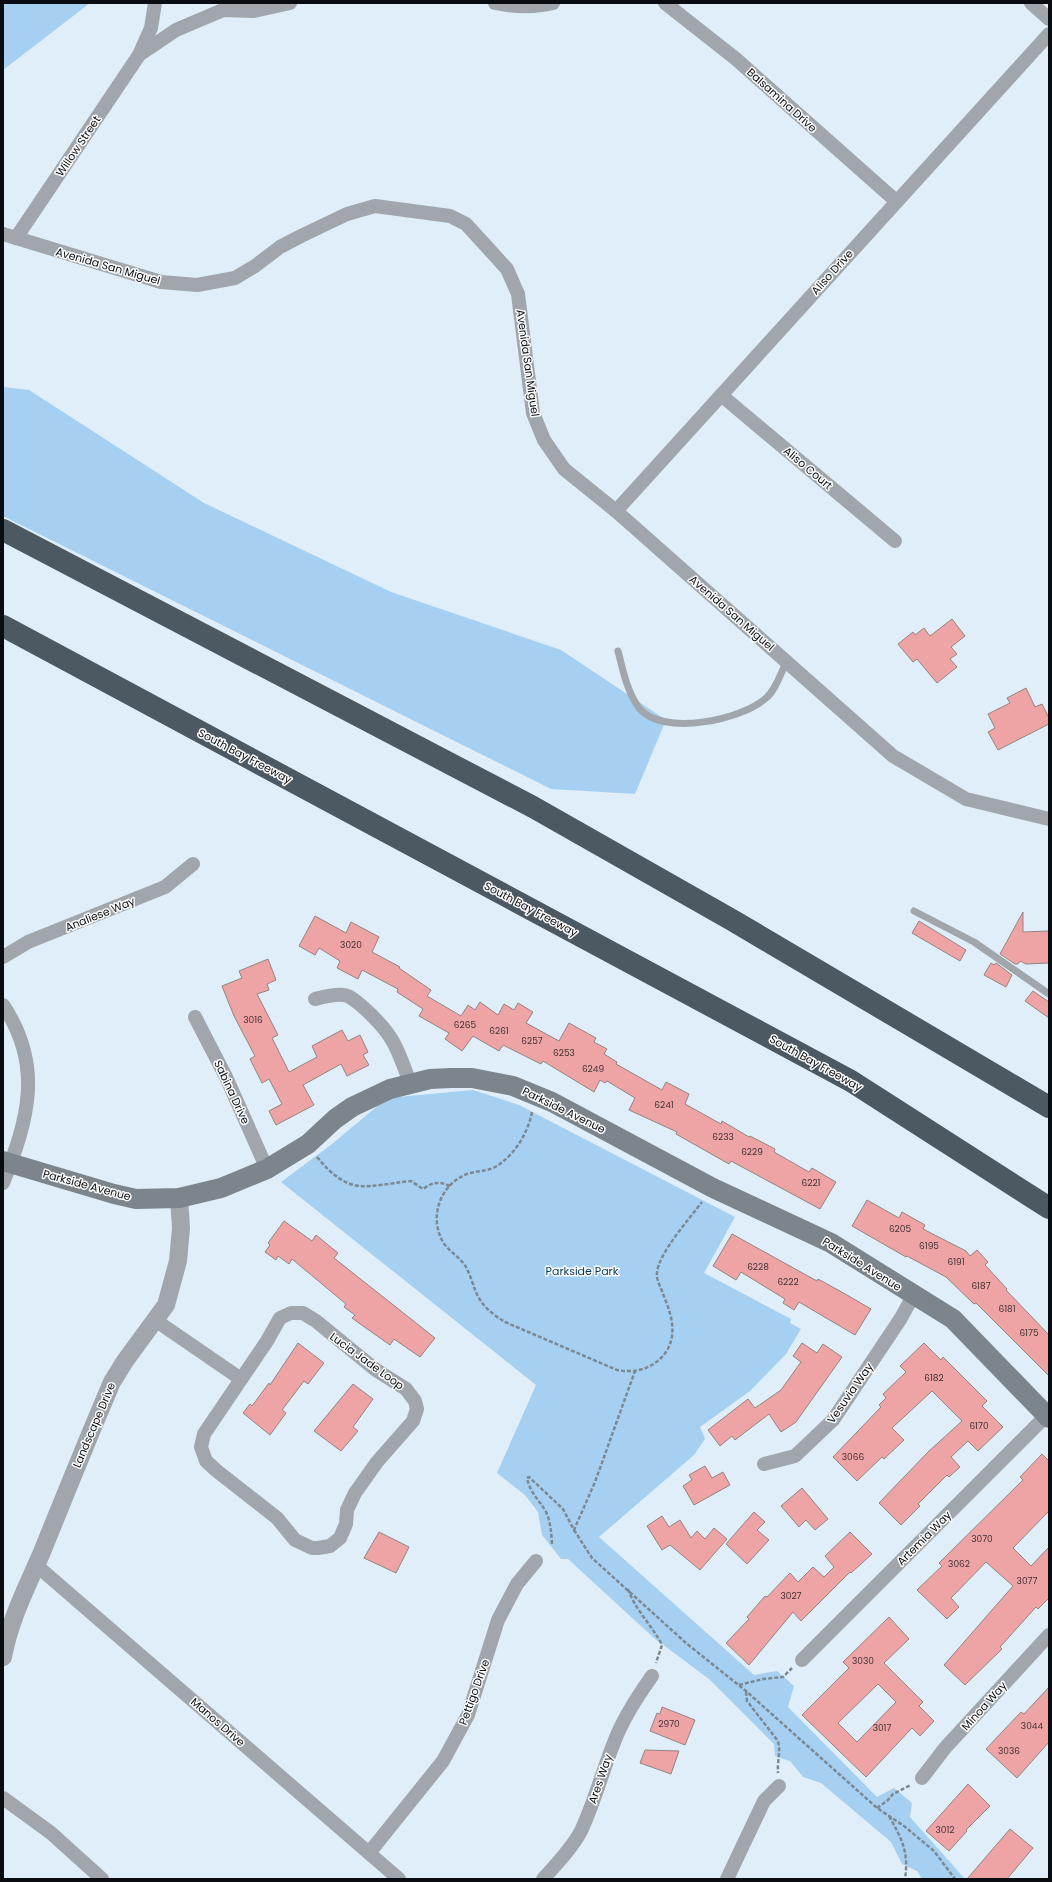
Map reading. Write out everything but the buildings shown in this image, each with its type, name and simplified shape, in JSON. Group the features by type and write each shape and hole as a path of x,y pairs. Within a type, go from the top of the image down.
{"highway":[{"path":"3,530 533,807 732,920 1049,1107"},
{"name":"South Bay Freeway","path":"3,626 851,1081 1049,1208"}],"main road":[{"name":"Parkside Avenue","path":"7,1163 128,1197 179,1198 220,1188 267,1169 308,1144 335,1119 352,1107 383,1092 410,1083 430,1079 472,1078 513,1086 535,1094 713,1188 831,1243 913,1296 954,1319 1048,1416"}],"street":[{"name":"Willow Street","path":"10,236 139,54 150,28 155,3"},
{"name":"Willow Street","path":"139,54 176,30 219,6 254,11 290,3"},
{"path":"495,3 521,7 538,7 553,3"},
{"name":"Balsamina Drive","path":"665,3 736,59 896,201"},
{"path":"1032,3 1049,19"},
{"name":"Aliso Drive","path":"616,511 1049,34"},
{"name":"Avenida San Miguel","path":"10,236 161,282 197,285 235,278 255,266 280,247 301,236 347,214 375,206 450,216 466,224 507,269 518,294 533,413 544,440 564,469 616,511 893,756 966,799 1049,819"},
{"name":"Aliso Court","path":"721,396 895,541"},
{"name":"Analiese Way","path":"3,957 28,942 165,888 193,864"},
{"path":"315,999 343,995 357,1002 380,1022 389,1033 399,1051 410,1083"},
{"path":"3,1005 16,1026 21,1040 29,1078 28,1106 24,1122 7,1163 3,1183"},
{"name":"Sabina Drive","path":"195,1017 226,1077 267,1169"},
{"name":"Landscape Drive","path":"3,1657 7,1636 15,1613 112,1382 124,1361 166,1305 178,1261 181,1228 179,1198"},
{"name":"Vesuvia Way","path":"764,1464 795,1456 833,1420 901,1318 913,1296"},
{"name":"Lucia Jade Loop","path":"291,1313 303,1313 316,1321 376,1370 406,1389 415,1401 417,1409 413,1421 377,1462 355,1493 347,1510 346,1524 343,1532 330,1546 312,1548 300,1544 277,1518 216,1471 203,1454 201,1447 204,1434 241,1379 280,1318 291,1313"},
{"path":"155,1320 241,1379"},
{"name":"Artemia Way","path":"802,1660 1048,1416"},
{"name":"Pettigo Drive","path":"369,1853 443,1761 468,1715 498,1620 517,1584 536,1561"},
{"name":"Manos Drive","path":"36,1565 399,1879"},
{"name":"Minoa Way","path":"922,1778 946,1748 1049,1635"},
{"name":"Ares Way","path":"543,1879 558,1862 580,1832 595,1797 613,1743 637,1697 652,1676"},
{"path":"728,1879 764,1801 779,1786"},
{"path":"3,1798 51,1833 102,1879"}],"lane":[{"path":"618,651 632,696 640,709 654,719 681,725 736,715 753,707 767,698 787,661"},
{"path":"914,910 974,942 1049,994"}],"path":[{"path":"535,1094 530,1123 520,1143 501,1164 487,1171 467,1174 450,1186 439,1203 437,1212 438,1231 446,1247 468,1270 477,1294 494,1315 505,1322 618,1370 635,1371 651,1366 664,1354 672,1338 673,1321 658,1282 657,1274 659,1262 672,1241 713,1188"},
{"path":"308,1144 318,1158 339,1181 356,1187 411,1181 423,1189 430,1184 440,1182 450,1186"},
{"path":"574,1530 595,1482 635,1371"},
{"path":"552,1544 551,1524 545,1511 532,1494 527,1478 529,1476 563,1509 574,1530 592,1558 686,1643 746,1691 877,1808 934,1851 955,1879"},
{"path":"628,1589 632,1601 654,1630 662,1645 652,1676"},
{"path":"738,1685 763,1679 782,1677 802,1660"},
{"path":"746,1691 747,1701 778,1741 781,1749 777,1762 779,1786"},
{"path":"877,1808 888,1801 893,1794 922,1778"},
{"path":"889,1816 905,1850 907,1863 904,1879"}],"green space":[{"path":"3,3 90,3 3,70"},
{"path":"3,387 29,390 204,503 391,592 561,650 666,720 635,794 551,789 3,516"},
{"name":"Parkside Park","path":"473,1090 519,1105 735,1217 704,1273 791,1319 790,1323 801,1329 786,1354 750,1391 700,1427 705,1439 694,1455 599,1537 754,1675 777,1671 794,1686 788,1707 877,1797 894,1788 912,1803 910,1817 965,1879 922,1879 917,1871 902,1864 891,1842 821,1783 803,1777 790,1761 775,1756 774,1744 709,1679 654,1638 568,1559 561,1559 542,1535 538,1512 525,1495 497,1473 536,1385 281,1182 332,1144 387,1098"}]}
